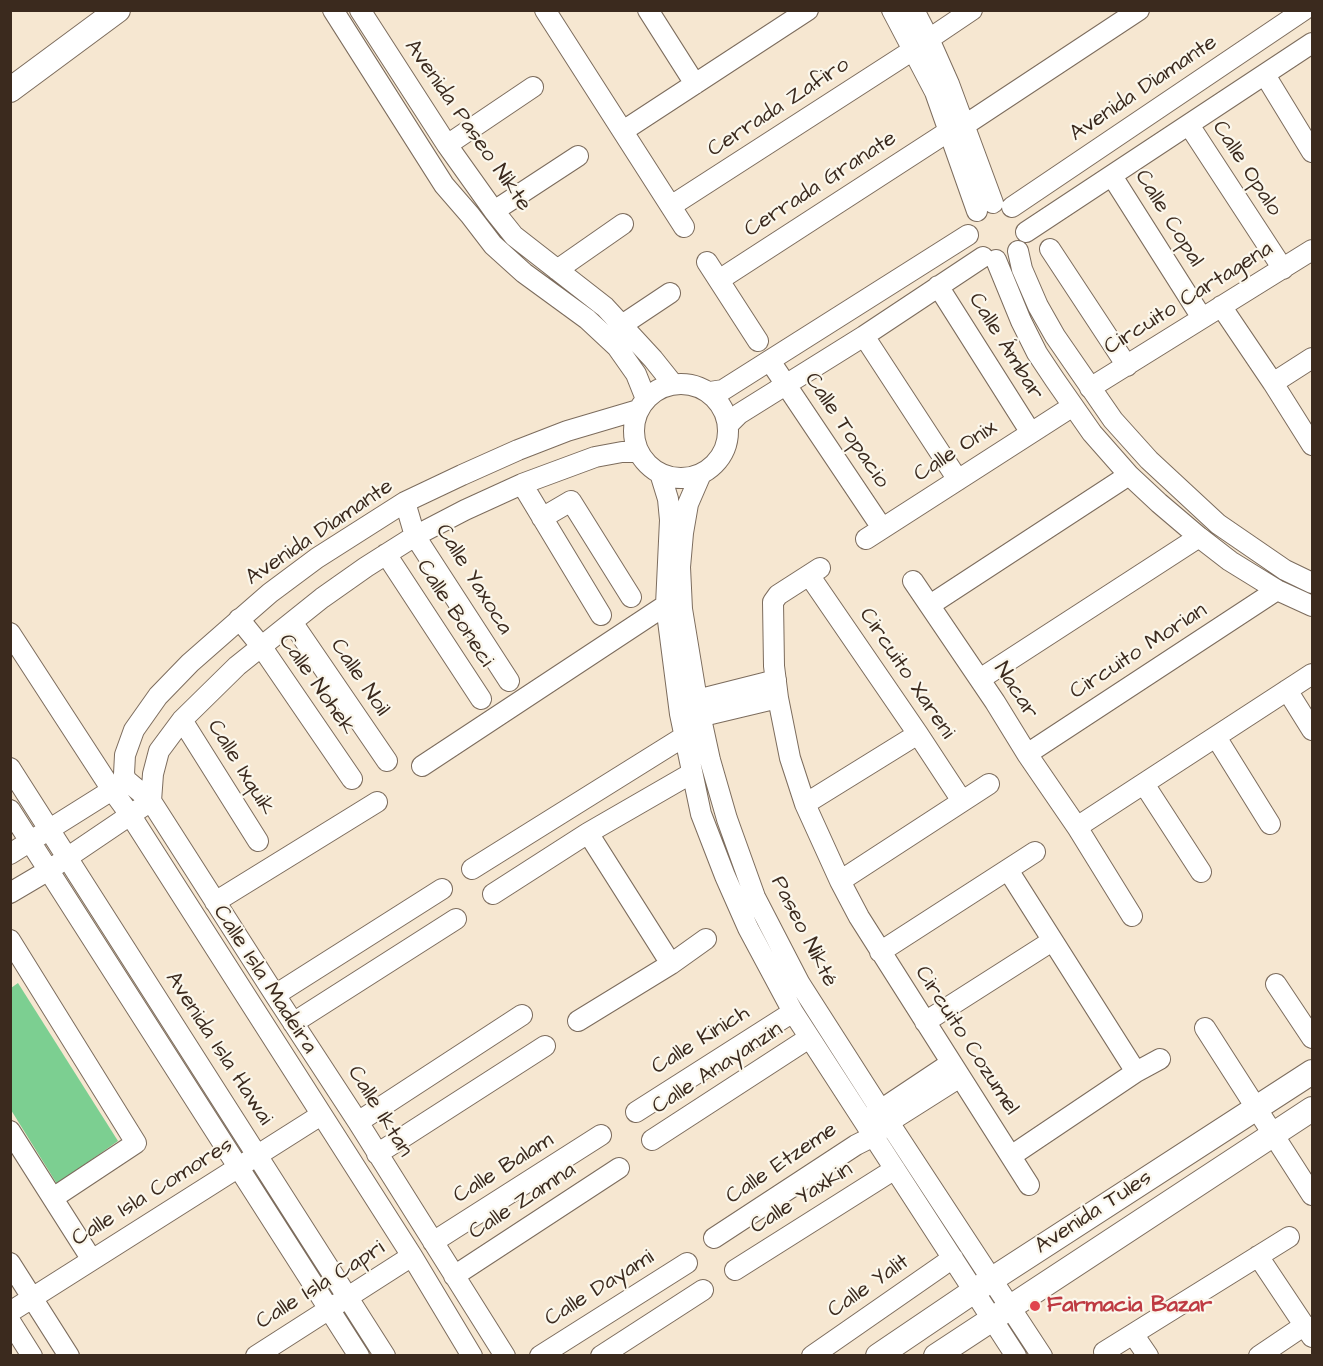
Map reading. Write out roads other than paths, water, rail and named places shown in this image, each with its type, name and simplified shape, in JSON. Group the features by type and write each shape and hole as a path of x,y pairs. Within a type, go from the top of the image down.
{"main road":[{"path":"10,90 118,10"},
{"name":"Avenida Tules","path":"878,1356 983,1285 1312,1072"},
{"name":"Avenida Tules","path":"936,1356 1312,1109"}],"street":[{"name":"Avenida Paseo Nikte","path":"333,10 444,185 493,245 524,273 586,319 617,347 636,374 642,405"},
{"name":"Avenida Paseo Nikte","path":"360,10 447,145 514,236 605,307 673,384"},
{"path":"545,10 684,227"},
{"path":"648,10 695,84"},
{"path":"623,131 808,10"},
{"path":"892,10 921,44"},
{"path":"914,10 935,92 957,128 994,207"},
{"name":"Cerrada Zafiro","path":"671,206 972,10"},
{"name":"Cerrada Granate","path":"719,280 1139,10"},
{"name":"Avenida Diamante","path":"994,207 1304,10"},
{"path":"1026,232 1312,44"},
{"path":"1265,75 1312,152"},
{"path":"447,145 533,87"},
{"name":"Calle Opalo","path":"1189,125 1283,269"},
{"path":"494,211 578,156"},
{"name":"Calle Copal","path":"1112,176 1202,318"},
{"path":"994,207 1019,214 1026,232 1024,242 1018,251 1004,259 989,258 976,251 968,235 972,218 994,207"},
{"path":"557,270 623,224"},
{"path":"710,392 723,390 770,362 968,235"},
{"path":"1050,249 1127,366"},
{"name":"Circuito Cartagena","path":"1090,388 1312,250"},
{"path":"1018,251 1038,306 1054,336 1113,420 1149,460 1218,524 1285,570 1312,583"},
{"path":"729,424 739,414 864,336 938,286 989,258"},
{"path":"989,258 1037,353 1092,433 1129,475 1159,503 1230,561 1277,590 1312,606"},
{"path":"707,262 758,341"},
{"name":"Calle Ámbar","path":"938,286 1031,433"},
{"path":"622,325 670,292"},
{"path":"1221,306 1312,445"},
{"path":"864,336 958,480"},
{"path":"1273,383 1312,358"},
{"name":"Calle Topacio","path":"770,362 874,533"},
{"path":"673,384 699,386 710,392 726,412 729,424 728,440 723,454 714,466 701,474 688,478 674,478 660,474 649,466 639,452 634,439 634,424 642,405 658,389 673,384"},
{"name":"Avenida Diamante","path":"119,785 124,774 125,755 134,730 158,696 190,663 239,619 318,558 405,501 518,450 642,405"},
{"name":"Calle Onix","path":"874,533 1073,406"},
{"path":"10,893 49,870 151,801 153,774 159,752 182,720 237,666 348,579 415,536 522,484 595,457 622,452 639,452"},
{"name":"Paseo Nikté","path":"660,474 668,499 670,520 666,605 689,716 710,760 727,819 755,897 800,984 885,1115 983,1285 1001,1313 1042,1356"},
{"name":"Paseo Nikté","path":"701,474 688,504 680,567 692,773 701,814 748,928 793,1012 865,1134 894,1169 953,1258 983,1285"},
{"path":"930,605 1129,475"},
{"path":"522,484 601,615"},
{"name":"Calle Yaxoca","path":"405,501 415,536 509,681"},
{"path":"542,518 571,501 631,597"},
{"path":"980,680 1199,537"},
{"name":"Calle Boneci","path":"386,554 481,699"},
{"name":"Circuito Xareni","path":"840,881 805,804 790,758 774,666 773,602 778,595 814,572 962,801"},
{"name":"Nacar","path":"913,581 1077,827 1132,916"},
{"name":"Circuito Morian","path":"1027,754 1277,590"},
{"path":"422,766 666,605"},
{"name":"Calle Nohek","path":"239,619 261,646 352,779"},
{"name":"Calle Noil","path":"292,622 387,760"},
{"name":"Calle Isla Madeira","path":"10,633 119,785 130,816 412,1256 472,1356"},
{"path":"1077,827 1312,674"},
{"path":"472,869 689,716 777,689"},
{"path":"1287,690 1312,730"},
{"name":"Calle Ixquik","path":"182,720 258,841"},
{"path":"805,804 918,734"},
{"path":"1216,737 1270,824"},
{"name":"Avenida Isla Hawai","path":"10,768 385,1356"},
{"path":"493,894 588,833 692,773"},
{"path":"840,881 989,784"},
{"path":"1144,784 1201,872"},
{"path":"10,854 119,785"},
{"name":"Calle Iktan","path":"119,785 151,801 358,1122 505,1356"},
{"path":"215,902 377,802"},
{"name":"Avenida Isla Hawai","path":"10,810 359,1356"},
{"path":"588,833 671,964"},
{"path":"880,952 1035,852"},
{"path":"1008,870 1136,1072"},
{"name":"Circuito Cozumel","path":"840,881 880,952 1029,1185"},
{"path":"275,995 442,889"},
{"path":"293,1023 456,919"},
{"path":"578,1021 671,964 706,939"},
{"path":"10,940 17,968 136,1143 53,1198"},
{"path":"925,1022 1052,940"},
{"path":"1276,984 1312,1038"},
{"name":"Calle Kinich","path":"636,1112 793,1012"},
{"path":"358,1122 522,1015"},
{"path":"1205,1028 1312,1195"},
{"name":"Calle Anayanzin","path":"652,1140 809,1038"},
{"path":"377,1154 545,1046"},
{"path":"1011,1156 1136,1072 1160,1059"},
{"name":"Calle Etzeme","path":"714,1238 865,1134 885,1115 956,1070"},
{"name":"Calle Isla Comores","path":"10,1312 321,1115"},
{"path":"10,1131 93,1260"},
{"name":"Calle Balam","path":"433,1242 601,1135"},
{"name":"Calle Zamna","path":"454,1276 619,1168"},
{"name":"Calle Yaxkin","path":"735,1270 894,1169"},
{"path":"1104,1352 1289,1238"},
{"name":"Calle Isla Capri","path":"267,1352 412,1256"},
{"path":"1258,1256 1309,1331 1259,1356"},
{"name":"Calle Yalit","path":"812,1356 953,1258"},
{"path":"10,1263 69,1356"},
{"name":"Calle Dayami","path":"540,1356 687,1263"},
{"path":"601,1356 703,1290"},
{"name":"Paseo Nikté","path":"1001,1313 1016,1356"},
{"path":"10,1321 32,1356"},
{"path":"1133,1334 1148,1356"}],"place":[{"name":"Farmacia Bazar","path":"1035,1306"}]}
